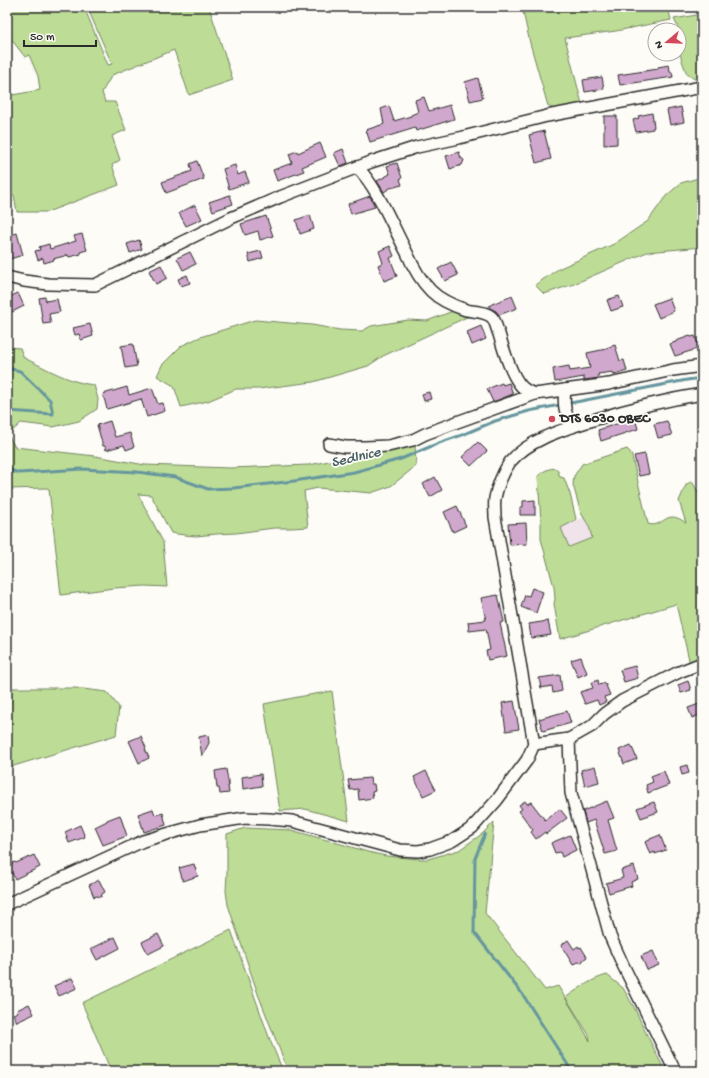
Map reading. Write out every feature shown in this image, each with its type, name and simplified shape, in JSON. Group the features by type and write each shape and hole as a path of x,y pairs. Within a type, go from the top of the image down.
{"street":[{"path":"7,277 48,284 95,285 230,218 280,196 357,167 417,147 547,116 702,87"},
{"path":"357,167 364,174 378,197 413,266 426,286 437,297 467,310 479,312 492,317 506,358 520,385 525,390 535,394"},
{"path":"329,444 345,447 388,446 413,440 451,424 535,394 564,393 673,370 702,366"},
{"path":"564,393 565,413 572,427"},
{"path":"7,904 143,841 200,825 246,818 292,821 400,850 418,851 452,842 472,828 527,760 534,744 495,517 496,491 504,472 510,463 524,449 534,443 572,427 629,409 702,394"},
{"path":"534,744 570,739 592,726 604,714 622,701 702,662"},
{"path":"570,739 571,793 610,936 676,1071"}],"shaded area":[{"path":"584,517 589,526 592,538 568,547 561,528"}],"green space":[{"path":"7,7 84,7 108,65 112,64 87,7 209,7 233,80 189,95 174,50 112,75 102,92 105,102 115,102 126,130 112,136 120,160 112,165 119,185 47,212 17,212 14,195 7,194 7,96 40,90 38,76 29,55 25,57 8,35 7,36"},
{"path":"522,7 668,7 671,20 647,22 647,25 616,31 565,38 582,104 554,109 548,106 530,43"},
{"path":"702,14 702,84 687,74 683,62 687,62 687,22 675,22 674,19"},
{"path":"702,177 702,247 647,252 574,284 544,294 535,285 558,269 614,244 648,221 666,196 681,183"},
{"path":"453,311 467,317 383,356 368,366 313,382 258,389 236,389 208,401 181,407 174,386 157,376 162,365 181,346 200,337 255,320 312,325 340,330 362,331 371,326 408,320 427,321"},
{"path":"7,347 20,348 24,358 58,374 85,384 94,385 98,399 97,409 79,421 53,427 21,423 8,435 15,447 95,456 145,465 230,468 309,465 415,444 416,466 391,486 371,493 318,488 304,491 308,527 274,528 196,536 171,533 151,495 138,494 163,542 167,587 145,586 114,588 61,595 49,489 7,489"},
{"path":"627,449 632,457 648,524 658,524 669,517 679,519 686,523 679,501 686,485 692,481 702,500 702,660 690,664 676,604 560,639 554,604 554,587 541,539 538,476 547,470 557,469 560,477 564,478 570,494 576,519 561,528 569,547 592,538 589,526 581,513 573,485 574,476 582,464"},
{"path":"7,688 75,688 107,692 119,707 116,735 7,768"},
{"path":"332,691 349,821 305,809 280,811 264,704"},
{"path":"494,822 485,913 545,990 558,986 590,1041 589,1035 566,998 587,984 607,975 623,988 635,1009 665,1071 288,1071 258,994 228,905 226,891 227,834 245,828 291,830 386,856 428,859 459,850 482,834"},
{"path":"231,930 270,1040 283,1071 111,1071 82,1003"}],"building":[{"path":"669,65 673,77 620,85 618,75 658,69 658,67"},
{"path":"602,77 604,89 585,92 583,80"},
{"path":"478,78 483,98 470,101 465,82"},
{"path":"424,97 429,111 450,105 454,119 416,131 415,128 370,142 366,130 384,124 381,109 389,106 394,121 411,116 418,112 415,100"},
{"path":"681,107 684,122 670,125 667,110"},
{"path":"652,113 653,129 636,132 633,120 639,118 638,116"},
{"path":"604,116 617,116 617,144 604,145"},
{"path":"544,131 551,159 536,163 529,135"},
{"path":"320,143 326,157 302,167 304,171 277,181 273,170 292,163 289,154 297,151 298,153"},
{"path":"343,149 348,163 340,166 334,153"},
{"path":"459,152 461,158 464,160 462,165 450,169 446,156"},
{"path":"197,161 204,179 166,193 162,182 192,171 190,164"},
{"path":"397,163 402,178 400,179 402,185 390,188 384,192 377,181 390,174 387,166"},
{"path":"235,165 238,175 245,172 249,182 229,189 223,169"},
{"path":"230,195 233,204 213,211 209,202"},
{"path":"370,196 375,207 351,214 348,204"},
{"path":"195,205 202,219 186,226 179,213"},
{"path":"310,215 314,229 300,234 296,220"},
{"path":"266,216 273,236 260,240 258,231 245,235 241,224"},
{"path":"17,233 23,255 10,259 7,248 7,236"},
{"path":"82,234 87,250 80,252 81,254 69,257 68,255 44,263 43,258 38,260 35,251 40,250 39,247 49,244 50,249 76,241 74,236"},
{"path":"139,240 142,249 130,253 127,244"},
{"path":"390,246 394,256 390,258 397,276 384,281 378,265 383,263 379,251"},
{"path":"261,251 263,258 250,262 248,254"},
{"path":"190,252 196,264 183,270 177,258"},
{"path":"451,262 458,275 445,281 438,269"},
{"path":"161,265 167,278 156,284 149,271"},
{"path":"187,275 190,283 181,286 178,279"},
{"path":"18,293 24,306 12,312 7,312 7,298"},
{"path":"512,296 517,308 499,315 489,306 492,304"},
{"path":"619,296 623,307 611,311 607,300"},
{"path":"45,297 46,301 57,299 60,312 49,314 51,323 43,324 39,298"},
{"path":"669,298 674,311 659,318 653,304"},
{"path":"90,324 93,336 81,340 79,334 75,335 73,328"},
{"path":"481,326 486,339 472,345 467,332"},
{"path":"690,336 695,336 700,348 675,356 670,344"},
{"path":"133,344 137,366 125,368 121,346"},
{"path":"615,345 620,361 624,360 627,371 614,375 613,372 598,374 599,378 584,380 584,377 555,382 553,369 569,366 570,371 590,368 587,353 606,349"},
{"path":"502,383 503,385 509,383 513,394 493,402 487,389"},
{"path":"127,387 129,395 152,388 158,404 163,403 165,411 147,417 141,399 107,409 103,394"},
{"path":"429,392 431,399 424,401 422,394"},
{"path":"635,418 638,429 601,441 598,430"},
{"path":"110,421 115,437 130,433 134,447 126,450 124,445 106,450 105,446 103,446 97,425"},
{"path":"667,421 672,435 658,438 654,424"},
{"path":"478,442 487,451 471,466 462,457"},
{"path":"645,454 649,474 639,476 634,456"},
{"path":"435,477 442,490 430,497 423,484"},
{"path":"535,500 535,515 520,515 520,507 523,507 523,501"},
{"path":"457,506 466,526 453,532 444,512"},
{"path":"526,523 527,544 510,545 508,524"},
{"path":"532,588 543,592 536,613 521,607 525,595 529,596"},
{"path":"498,595 504,622 500,623 507,656 488,660 486,651 490,650 486,629 469,631 468,622 486,620 481,598"},
{"path":"548,621 551,635 531,638 529,624"},
{"path":"581,657 587,673 578,677 571,660"},
{"path":"635,666 638,678 624,682 620,670"},
{"path":"560,675 562,691 553,693 552,686 541,688 539,678"},
{"path":"598,680 599,685 605,683 610,695 604,697 606,702 599,705 597,700 585,704 580,692 593,688 591,683"},
{"path":"688,681 691,690 681,693 678,685"},
{"path":"514,701 519,729 506,731 502,703"},
{"path":"702,703 702,714 692,718 688,708"},
{"path":"567,711 571,723 543,731 539,719"},
{"path":"208,735 209,743 202,756 199,737"},
{"path":"141,736 149,758 139,763 129,741"},
{"path":"631,745 637,759 624,764 619,750"},
{"path":"687,765 689,773 682,775 680,767"},
{"path":"595,766 599,782 585,786 581,770"},
{"path":"226,769 229,793 220,794 219,788 217,788 215,771"},
{"path":"426,771 436,790 423,796 414,777"},
{"path":"664,771 669,785 648,793 646,785 653,782 651,776"},
{"path":"261,774 262,786 243,789 242,777"},
{"path":"370,778 371,784 374,784 375,791 372,792 373,798 359,800 358,789 350,790 348,780"},
{"path":"525,801 527,804 531,802 545,820 560,809 567,818 546,834 545,832 536,839 531,832 533,830 519,811 522,809 519,805"},
{"path":"607,801 614,818 608,820 617,851 605,854 594,820 586,823 583,811"},
{"path":"654,802 658,812 641,818 637,808"},
{"path":"153,809 155,815 163,813 166,825 144,832 138,814"},
{"path":"120,815 127,836 103,845 95,827"},
{"path":"80,825 85,837 69,843 65,832"},
{"path":"570,835 576,850 562,857 560,852 555,853 551,843"},
{"path":"660,835 666,850 655,854 655,852 650,854 645,842"},
{"path":"34,855 40,867 15,879 8,865"},
{"path":"194,864 198,876 183,881 179,868"},
{"path":"634,866 638,879 631,882 632,886 609,893 606,883 623,878 621,870"},
{"path":"99,880 105,892 101,897 94,897 89,885"},
{"path":"158,934 164,946 148,954 142,942"},
{"path":"115,937 120,948 97,960 91,949"},
{"path":"568,940 574,949 578,946 579,948 581,947 587,957 582,963 578,962 573,965 561,945"},
{"path":"653,951 659,965 647,970 641,956"},
{"path":"72,978 77,988 59,996 54,986"},
{"path":"29,1004 34,1014 17,1022 13,1014 18,1012 17,1010"}],"waterway":[{"path":"7,368 20,371 50,400 53,414 7,411"},
{"name":"Sedlnice","path":"7,469 19,473 82,469 137,472 175,477 208,489 234,488 294,481 354,472 401,459 495,421 529,411 702,378"},
{"path":"485,834 475,858 474,932 523,995 568,1065 570,1071"}],"place":[{"name":"DTS 6030 OBEC","path":"552,419"}]}
